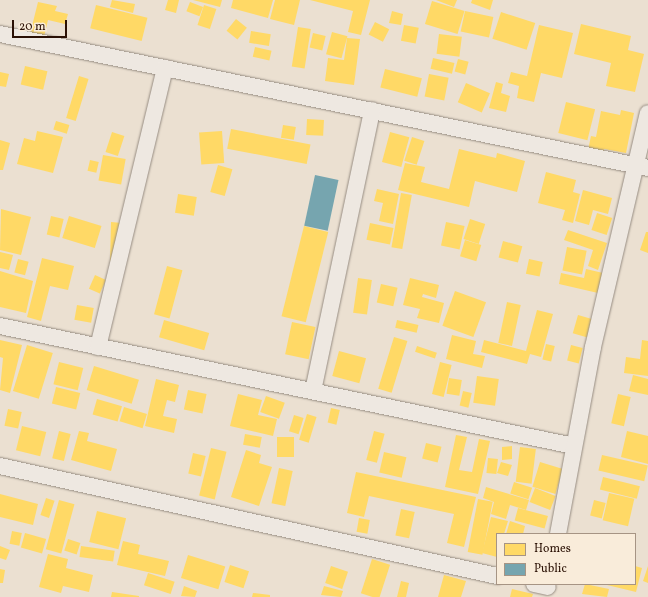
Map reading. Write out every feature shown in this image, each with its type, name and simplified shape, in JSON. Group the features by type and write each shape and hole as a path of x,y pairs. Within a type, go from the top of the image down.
{"street":[{"path":"0,34 642,166"},
{"path":"98,347 165,68"},
{"path":"313,391 372,110"},
{"path":"558,533 593,347 642,166 648,113"},
{"path":"0,326 574,446"},
{"path":"0,466 496,576"}],"building: Homes":[{"path":"112,0 135,4 133,13 110,7"},
{"path":"168,0 179,0 176,13 165,10"},
{"path":"193,0 222,0 220,7"},
{"path":"233,0 273,0 268,18 231,8"},
{"path":"275,0 300,0 294,25 270,19"},
{"path":"310,0 370,0 361,35 348,32 353,11"},
{"path":"436,0 457,0 454,7"},
{"path":"472,0 493,0 490,10 471,3"},
{"path":"432,1 465,11 457,34 425,24"},
{"path":"38,2 57,6 55,11 68,14 65,24 48,20 44,37 30,34"},
{"path":"190,2 203,7 199,16 186,11"},
{"path":"96,5 147,18 142,41 90,28"},
{"path":"204,5 216,9 210,29 198,25"},
{"path":"392,11 403,14 401,25 389,23"},
{"path":"465,11 493,17 489,38 461,32"},
{"path":"501,12 535,23 527,50 492,39"},
{"path":"236,19 247,28 237,39 227,31"},
{"path":"375,22 389,29 383,42 369,34"},
{"path":"581,24 631,36 628,50 644,54 635,92 606,86 611,63 574,54"},
{"path":"404,25 419,28 416,44 401,41"},
{"path":"539,25 573,33 562,78 541,73 534,102 517,98 519,86 508,83 511,72 527,76"},
{"path":"298,27 311,29 305,69 292,67"},
{"path":"251,31 271,34 269,46 249,43"},
{"path":"332,32 347,36 342,58 326,54"},
{"path":"313,33 326,36 322,51 310,48"},
{"path":"439,34 462,37 459,57 437,54"},
{"path":"347,38 360,39 354,85 325,81 328,58 344,60"},
{"path":"255,47 272,51 269,61 253,57"},
{"path":"433,58 454,63 452,74 431,69"},
{"path":"458,59 469,62 465,74 455,72"},
{"path":"25,66 47,71 43,90 21,85"},
{"path":"385,69 422,78 417,97 380,87"},
{"path":"0,72 9,74 6,87 0,86"},
{"path":"429,74 449,78 444,100 425,97"},
{"path":"79,76 89,79 76,121 66,118"},
{"path":"496,82 503,84 501,93 510,96 506,112 489,108"},
{"path":"466,83 490,93 482,112 458,102"},
{"path":"566,102 595,109 587,140 558,133"},
{"path":"621,110 634,113 626,153 604,149 603,153 588,150 591,136 596,137 601,111 620,115"},
{"path":"307,119 324,120 323,136 306,135"},
{"path":"56,121 69,125 67,134 53,130"},
{"path":"283,125 296,127 294,140 281,138"},
{"path":"231,129 311,144 307,164 227,149"},
{"path":"37,131 63,137 53,173 17,164 24,138 35,141"},
{"path":"222,131 224,163 201,165 199,133"},
{"path":"112,132 124,136 118,156 106,152"},
{"path":"390,132 409,137 401,167 382,162"},
{"path":"412,137 424,141 417,165 404,161"},
{"path":"0,140 10,143 3,170 0,170"},
{"path":"459,149 496,158 497,153 525,161 517,192 475,181 469,207 398,190 405,163 425,167 421,182 449,189"},
{"path":"103,155 126,159 121,185 98,181"},
{"path":"90,160 99,162 96,173 88,171"},
{"path":"218,165 232,169 225,196 210,192"},
{"path":"546,172 576,180 573,192 580,194 573,223 562,220 565,210 538,203"},
{"path":"377,189 399,194 393,224 379,221 383,203 374,201"},
{"path":"583,190 612,198 608,214 593,210 589,225 575,221"},
{"path":"401,193 412,195 402,249 391,247"},
{"path":"178,194 197,197 194,216 175,213"},
{"path":"1,209 31,217 21,255 0,250"},
{"path":"597,213 612,218 607,235 591,230"},
{"path":"51,216 64,219 59,237 47,235"},
{"path":"69,216 102,226 95,248 62,238"},
{"path":"470,219 485,224 479,244 464,239"},
{"path":"111,222 122,223 110,263"},
{"path":"446,222 465,226 460,249 441,245"},
{"path":"370,223 393,228 390,245 366,240"},
{"path":"304,226 328,232 306,322 282,316"},
{"path":"568,230 607,243 598,270 588,266 593,250 564,240"},
{"path":"646,232 648,232 648,253 640,250"},
{"path":"465,240 481,245 476,261 460,256"},
{"path":"503,241 522,246 518,263 499,257"},
{"path":"567,247 587,251 582,274 562,271"},
{"path":"0,252 13,255 9,270 0,268"},
{"path":"42,258 74,266 68,290 50,286 41,321 27,317"},
{"path":"18,259 29,262 25,275 14,273"},
{"path":"529,259 543,262 540,277 526,274"},
{"path":"167,266 182,270 170,318 154,314"},
{"path":"586,269 603,273 598,293 559,284 561,273 584,278"},
{"path":"0,271 33,281 26,313 0,307"},
{"path":"95,275 106,280 100,294 89,289"},
{"path":"358,278 372,280 367,315 353,313"},
{"path":"410,278 439,285 436,298 423,294 422,297 444,303 439,323 417,318 420,309 403,305"},
{"path":"381,284 398,288 393,306 377,303"},
{"path":"455,291 486,302 473,337 442,326"},
{"path":"507,302 521,305 512,346 498,343"},
{"path":"77,305 94,308 91,323 74,320"},
{"path":"537,310 553,314 541,357 530,354 527,364 481,352 484,340 526,351"},
{"path":"578,315 595,320 590,338 573,333"},
{"path":"164,320 209,333 204,350 159,337"},
{"path":"397,320 418,325 417,333 395,328"},
{"path":"292,322 315,327 309,359 285,354"},
{"path":"452,335 476,341 473,354 485,356 482,368 446,359"},
{"path":"394,337 407,341 392,393 378,389"},
{"path":"0,340 22,345 10,393 0,390 3,358 0,357"},
{"path":"642,340 648,341 648,376 624,373 626,357 640,359"},
{"path":"546,344 555,346 551,362 542,360"},
{"path":"27,345 53,353 39,399 13,391"},
{"path":"571,345 583,348 579,363 567,361"},
{"path":"417,346 437,353 435,359 415,352"},
{"path":"339,351 366,358 359,383 332,376"},
{"path":"59,362 83,368 78,390 53,384"},
{"path":"440,362 452,365 444,397 432,394"},
{"path":"94,366 139,380 132,404 87,390"},
{"path":"633,375 648,379 648,395 629,391"},
{"path":"477,376 499,379 495,406 473,403"},
{"path":"449,378 462,380 459,396 446,394"},
{"path":"156,379 179,385 175,402 167,400 163,416 177,419 174,433 145,426"},
{"path":"56,387 80,393 76,410 52,403"},
{"path":"188,390 207,394 202,414 184,410"},
{"path":"463,391 472,393 468,408 460,406"},
{"path":"238,394 262,400 258,415 277,419 273,436 230,426"},
{"path":"618,394 631,397 624,426 611,423"},
{"path":"266,396 285,403 279,419 260,412"},
{"path":"97,399 122,406 118,422 93,414"},
{"path":"124,407 147,414 143,428 120,421"},
{"path":"331,408 340,410 336,425 328,423"},
{"path":"8,409 22,412 18,429 4,426"},
{"path":"307,414 317,417 309,443 299,440"},
{"path":"294,415 304,418 299,434 289,431"},
{"path":"22,426 46,432 40,456 16,450"},
{"path":"59,431 71,434 64,461 52,458"},
{"path":"79,431 89,433 87,441 117,449 111,471 71,460"},
{"path":"374,431 385,434 377,463 366,460"},
{"path":"627,431 648,436 648,464 621,457"},
{"path":"245,434 262,437 260,448 243,445"},
{"path":"456,435 467,437 459,470 472,472 479,439 490,441 478,494 445,487"},
{"path":"277,437 294,437 294,457 277,457"},
{"path":"426,443 442,447 438,462 422,459"},
{"path":"512,446 512,459 502,460 502,447"},
{"path":"520,447 536,449 532,484 516,482"},
{"path":"211,448 227,452 215,499 199,496"},
{"path":"246,450 261,455 259,463 272,467 259,506 231,497"},
{"path":"384,452 406,457 402,478 379,472"},
{"path":"193,453 206,456 201,476 188,473"},
{"path":"602,455 648,466 644,481 598,471"},
{"path":"488,458 498,459 496,474 486,473"},
{"path":"501,462 512,465 508,476 497,473"},
{"path":"540,462 563,469 555,494 532,487"},
{"path":"279,468 293,471 285,506 272,503"},
{"path":"356,472 476,497 464,547 447,543 454,514 369,496 364,517 347,513"},
{"path":"603,477 640,486 637,499 600,490"},
{"path":"514,482 532,488 528,499 510,493"},
{"path":"486,487 529,500 526,510 510,505 506,519 491,514 494,502 483,498"},
{"path":"535,488 556,496 550,510 530,502"},
{"path":"609,493 634,499 628,526 603,520"},
{"path":"0,494 38,504 33,525 0,517"},
{"path":"46,498 55,501 49,518 40,515"},
{"path":"478,499 493,502 482,555 468,552"},
{"path":"59,500 74,504 61,553 46,549"},
{"path":"594,500 606,503 602,518 590,516"},
{"path":"518,508 548,516 545,529 515,521"},
{"path":"401,509 415,512 409,538 395,535"},
{"path":"97,511 126,518 118,549 89,542"},
{"path":"491,517 508,521 504,533 496,533 496,557 482,553"},
{"path":"359,518 370,520 367,534 357,532"},
{"path":"510,521 525,526 523,533 506,533"},
{"path":"12,531 22,533 19,546 10,544"},
{"path":"25,533 46,539 42,553 21,547"},
{"path":"68,539 80,543 77,554 64,550"},
{"path":"123,541 140,545 138,554 169,561 165,576 117,565"},
{"path":"0,546 10,550 6,560 0,558"},
{"path":"81,546 115,551 113,562 79,557"},
{"path":"48,554 68,559 66,568 93,575 89,592 63,586 61,593 39,587"},
{"path":"188,555 225,566 218,589 181,578"},
{"path":"372,559 390,565 380,597 372,597 361,593"},
{"path":"230,565 249,571 243,588 224,582"},
{"path":"331,566 348,572 342,589 325,583"},
{"path":"636,566 642,568 636,592 607,585 636,585"},
{"path":"648,566 648,583 643,581"},
{"path":"0,569 5,570 3,583 0,583"},
{"path":"148,573 175,582 171,594 144,585"},
{"path":"444,575 466,581 461,597 438,597"},
{"path":"401,581 409,583 406,597 397,597"},
{"path":"585,585 609,589 607,597 582,594"},
{"path":"184,586 197,591 195,597 181,596"},
{"path":"324,586 343,591 341,597 321,595"},
{"path":"512,589 533,594 532,597 510,597"},
{"path":"112,592 139,596 139,597 111,597"},
{"path":"253,593 270,595 270,597 252,597"}],"building: Public":[{"path":"315,175 338,180 328,231 304,226"}]}
